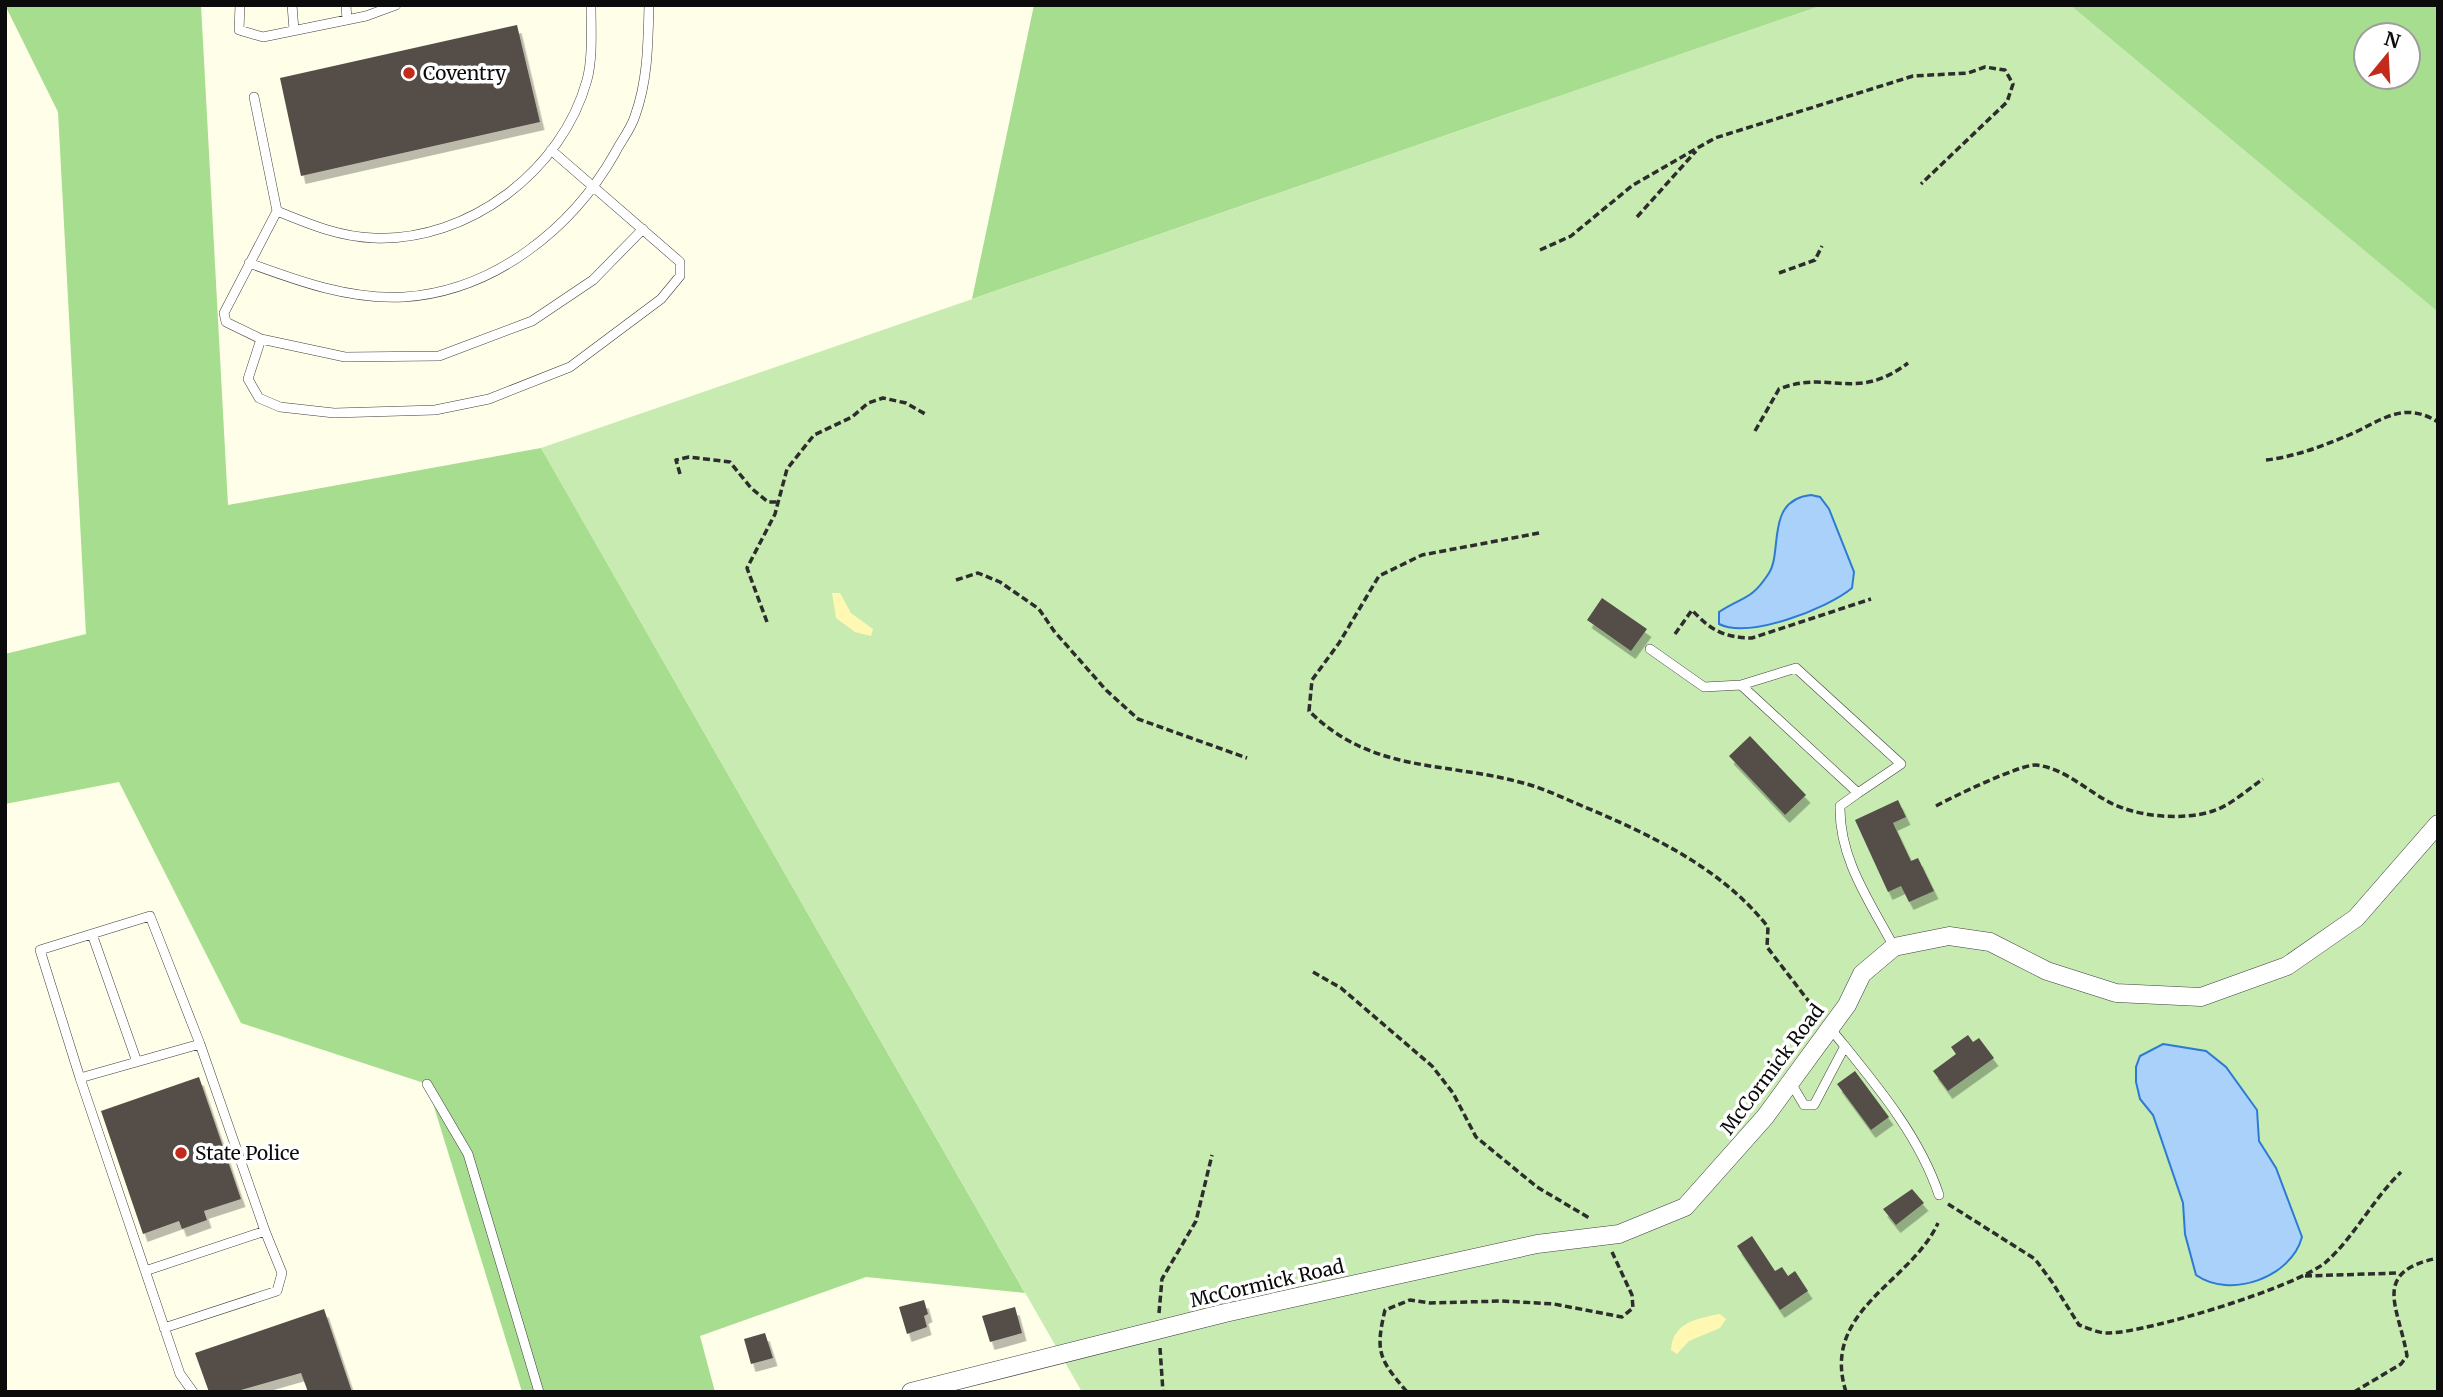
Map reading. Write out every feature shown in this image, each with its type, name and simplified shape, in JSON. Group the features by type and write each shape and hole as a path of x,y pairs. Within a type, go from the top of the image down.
{"street":[{"name":"McCormick Road","path":"911,1392 1159,1331 1225,1312 1537,1244 1619,1234 1685,1207 1765,1117 1847,1004 1863,974 1894,947 1949,936 1990,942 2047,971 2116,993 2201,996 2287,966 2356,918 2438,824"}],"lane":[{"path":"240,5 239,30 263,37 347,20 396,5"},
{"path":"292,5 294,30"},
{"path":"346,5 347,20"},
{"path":"276,211 330,232 375,238 422,233 481,212 520,186 551,150 569,120 587,80 591,5"},
{"path":"249,263 346,294 403,297 455,288 510,261 556,231 595,188 635,117 648,64 649,5"},
{"path":"254,97 276,211 224,313 226,322 261,339 345,357 439,356 532,321 593,280 643,229"},
{"path":"261,339 248,379 259,398 279,407 334,413 435,410 489,399 570,367 661,299 680,276 680,262 551,150"},
{"path":"1650,649 1704,687 1741,685 1796,668 1901,764 1840,806 1840,831 1853,871 1894,947"},
{"path":"1741,685 1858,793"},
{"path":"164,1328 277,1291 282,1273 200,1044 150,916 40,950 164,1328 180,1374 193,1392"},
{"path":"92,934 137,1062"},
{"path":"1830,1028 1882,1094 1928,1161 1939,1195"},
{"path":"80,1077 200,1044"},
{"path":"1791,1082 1804,1105 1814,1105 1845,1046"},
{"path":"427,1084 468,1154 539,1392"},
{"path":"145,1271 265,1231"}],"path":[{"path":"1540,250 1570,236 1633,185 1715,138 1913,76 1968,73 1985,67 2005,70 2013,84 2007,102 1921,184"},
{"path":"1637,217 1702,145 1732,132"},
{"path":"1779,273 1815,260 1822,246"},
{"path":"1755,431 1779,389 1824,381 1865,385 1893,374 1908,363"},
{"path":"767,622 747,568 770,527 787,468 806,444 823,429 840,424 868,403 883,398 906,403 927,415"},
{"path":"2266,460 2284,458 2331,442 2385,415 2423,412 2438,422"},
{"path":"680,474 676,460 690,457 730,462 751,488 768,502 777,502"},
{"path":"1539,533 1422,555 1379,576 1339,643 1312,680 1309,711 1326,727 1370,752 1403,763 1423,763 1449,771 1521,782 1551,792 1670,846 1724,883 1762,919 1768,928 1767,947 1830,1028"},
{"path":"956,580 978,573 1000,582 1040,610 1054,631 1106,690 1138,719 1247,758"},
{"path":"1675,634 1692,610 1718,633 1731,638 1752,638 1871,600"},
{"path":"1936,806 2032,765 2060,773 2110,802 2157,814 2191,815 2213,811 2263,779"},
{"path":"1313,972 1350,995 1432,1066 1453,1093 1476,1137 1537,1187 1589,1217 1622,1268 1624,1281 1632,1295 1633,1308 1622,1317 1554,1304 1502,1300 1430,1303 1410,1300 1385,1310 1379,1349 1381,1359 1407,1392"},
{"path":"1163,1392 1159,1331 1162,1279 1196,1221 1212,1155"},
{"path":"1948,1203 2035,1259 2078,1325 2106,1334 2148,1328 2193,1315 2303,1276 2325,1263 2401,1172"},
{"path":"1846,1392 1840,1374 1841,1357 1856,1317 1912,1257 1928,1246 1938,1223"},
{"path":"2354,1392 2401,1364 2407,1356 2392,1295 2393,1283 2408,1266 2438,1258"},
{"path":"2303,1276 2400,1273"}],"green space":[{"path":"5,5 201,5 228,505 541,448 1025,1293 866,1277 700,1336 715,1392 522,1392 427,1084 241,1023 119,782 5,804 5,654 86,634 58,112"},
{"path":"1034,5 1823,5 972,299"},
{"path":"1823,5 2070,5 2438,312 2438,1392 1082,1392 541,448"},
{"path":"2070,5 2438,5 2438,312"}],"sand":[{"path":"832,593 840,593 851,613 873,629 871,636 855,632 836,618"},
{"path":"1720,1314 1726,1319 1720,1328 1689,1341 1677,1354 1671,1350 1676,1333 1681,1327"}],"water":[{"path":"1811,495 1820,497 1829,509 1854,572 1852,588 1825,605 1787,620 1749,628 1732,628 1719,624 1719,612 1752,593 1769,573 1781,516 1787,506 1797,499"},
{"path":"2163,1044 2206,1051 2226,1067 2257,1110 2259,1141 2276,1168 2302,1237 2286,1264 2258,1280 2225,1285 2196,1275 2185,1234 2183,1203 2153,1115 2140,1099 2136,1082 2136,1067 2140,1056"}],"building":[{"path":"517,25 540,122 301,176 280,78"},
{"path":"1602,598 1647,629 1631,651 1587,620"},
{"path":"1750,736 1806,795 1785,815 1729,756"},
{"path":"1898,800 1906,817 1893,823 1911,861 1918,858 1934,891 1909,902 1901,886 1888,892 1855,820"},
{"path":"1968,1035 1973,1042 1979,1038 1994,1058 1948,1091 1933,1071 1956,1054 1951,1047"},
{"path":"1855,1071 1889,1117 1871,1130 1837,1084"},
{"path":"199,1077 241,1199 204,1211 207,1220 182,1229 179,1221 143,1234 101,1111"},
{"path":"1912,1189 1924,1203 1896,1225 1883,1209"},
{"path":"1752,1236 1775,1271 1782,1267 1788,1276 1795,1271 1808,1291 1780,1310 1737,1246"},
{"path":"924,1300 928,1314 924,1316 927,1327 907,1334 899,1307"},
{"path":"1015,1307 1022,1333 990,1342 982,1316"},
{"path":"324,1309 352,1392 308,1392 301,1373 234,1392 209,1392 195,1353"},
{"path":"765,1333 773,1358 751,1364 744,1339"}],"place":[{"name":"Coventry","path":"409,73"},
{"name":"State Police","path":"181,1153"}]}
